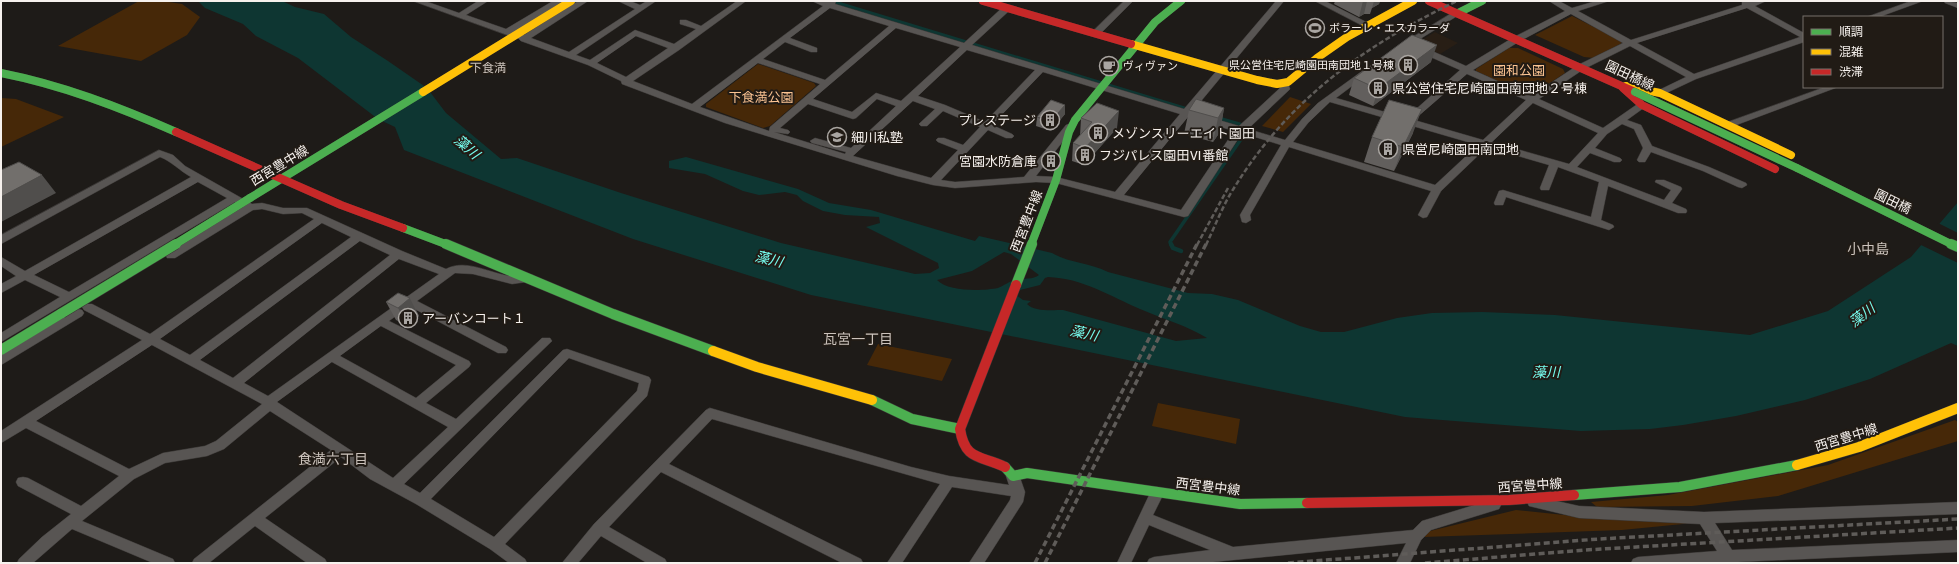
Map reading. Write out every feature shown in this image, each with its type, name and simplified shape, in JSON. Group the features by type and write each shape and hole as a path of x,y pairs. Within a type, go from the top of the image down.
{"street":[{"path":"417,1 508,33 559,1"},
{"path":"459,16 484,1"},
{"name":"西宮豊中線","path":"1,350 250,203 282,178 490,51 523,35 570,1"},
{"path":"523,35 584,1"},
{"path":"622,1 641,8"},
{"path":"570,55 652,1"},
{"path":"625,82 742,1"},
{"path":"816,1 832,3 895,25 968,44 1041,69 1104,85 1245,128 1287,144 1437,189"},
{"path":"983,1 1266,82 1284,83 1294,78 1328,50 1368,25 1412,1"},
{"path":"1096,33 1129,1"},
{"name":"西宮豊中線","path":"960,429 1056,180 1069,132 1075,120 1155,22 1181,1"},
{"path":"1117,196 1280,1"},
{"path":"1319,1 1368,25"},
{"name":"園田橋線","path":"1429,1 1619,84 1818,178"},
{"path":"1395,50 1458,13 1482,1"},
{"path":"1553,1 1693,77"},
{"path":"1408,122 1466,70 1518,39 1572,11 1604,1"},
{"path":"1423,215 1437,189 1531,100 1581,67 1629,43 1744,3 1762,1"},
{"path":"1877,16 1919,1"},
{"path":"1948,1 1958,6"},
{"path":"693,108 832,3"},
{"path":"1744,3 1803,36"},
{"path":"846,158 1007,8"},
{"path":"683,22 703,29"},
{"path":"853,151 773,129 895,25"},
{"path":"590,63 635,34 676,48"},
{"path":"523,35 590,63 625,82 693,108 846,158 933,182 971,184 1027,180 1056,180 1184,214 1236,134 1245,128 1285,89 1284,83"},
{"path":"1660,93 1693,77 1803,37"},
{"path":"784,39 814,50"},
{"path":"1406,43 1604,132"},
{"path":"757,60 826,83"},
{"path":"1246,220 1244,215 1287,144 1298,129 1329,99 1374,65"},
{"path":"933,182 1041,69"},
{"path":"1,73 77,89 179,132 341,205 455,247 613,314 757,367 875,401 912,419 960,429 961,442 971,455 978,459 1004,466 1013,476 1018,492 1016,502 976,563"},
{"path":"1619,84 1660,93 1791,155"},
{"path":"1619,84 1642,105 1775,169"},
{"path":"1728,125 1831,88"},
{"path":"807,100 853,116 876,96 903,105"},
{"path":"911,97 987,125 1009,136"},
{"path":"1329,99 1571,168 1682,211"},
{"path":"1571,168 1604,132 1642,105"},
{"path":"924,124 942,108"},
{"path":"1027,180 1075,120"},
{"path":"1620,120 1638,127 1648,148 1671,160 1706,169 1742,186"},
{"path":"941,140 964,149"},
{"path":"1642,160 1648,148"},
{"path":"1588,149 1617,160"},
{"path":"1,240 159,153 170,157 182,168 234,198 283,211 302,210 398,254 447,274"},
{"path":"1545,188 1554,164"},
{"path":"1,289 199,177"},
{"name":"園田橋","path":"1818,178 1958,247"},
{"path":"1595,222 1604,181"},
{"path":"1660,182 1677,189 1666,204"},
{"path":"1499,203 1503,193 1609,227"},
{"path":"1,338 234,198"},
{"path":"1,361 250,203"},
{"path":"1,438 151,340 321,219"},
{"path":"192,360 359,236"},
{"path":"235,383 398,254"},
{"path":"1,261 24,276 69,297"},
{"path":"24,563 47,541 128,475 163,458 207,452 220,445 262,412 275,396 452,270 464,267 507,279 515,280 529,278"},
{"path":"408,301 502,350"},
{"path":"88,307 192,360 269,403 341,450 375,475 421,500 495,545 520,563"},
{"path":"380,321 465,364 417,404"},
{"path":"395,485 546,340"},
{"path":"421,500 567,353 645,380 643,393 495,545"},
{"path":"331,356 457,426"},
{"name":"西宮豊中線","path":"1013,476 1027,473 1240,504 1515,500 1680,487 1760,473 1824,459 1885,440 1958,408"},
{"path":"570,563 599,528 661,466 710,413 912,472 949,481 1018,492"},
{"path":"26,422 128,475"},
{"path":"199,563 341,450"},
{"path":"661,466 856,563"},
{"path":"894,563 949,481"},
{"path":"23,482 82,512"},
{"path":"1124,563 1157,493"},
{"path":"1403,563 1416,536 1427,525 1515,500 1580,512 1704,518 1958,508"},
{"path":"1146,518 1233,552"},
{"path":"1704,518 1728,556"},
{"path":"255,519 320,563"},
{"path":"70,522 168,563"},
{"path":"599,528 660,563"},
{"path":"1154,563 1233,552 1416,536"},
{"path":"1638,563 1708,561 1728,556 1958,546"}],"shaded area":[{"path":"1435,32 1458,43 1440,54 1417,43"}],"green space":[{"path":"139,1 162,1 182,4 200,17 187,35 141,61 58,46"},
{"name":"園和公園","path":"1572,16 1618,39 1622,43 1594,58 1584,57 1535,35"},
{"name":"園和公園","path":"1509,48 1518,48 1563,69 1565,73 1533,94 1526,94 1476,71 1476,69"},
{"name":"下食満公園","path":"758,64 814,83 816,86 770,126 763,128 706,107 706,104"},
{"path":"1290,97 1311,104 1283,132 1262,126"},
{"path":"1,98 16,99 64,117 1,147"},
{"path":"878,344 952,359 942,381 867,365"},
{"path":"1158,403 1240,419 1236,444 1152,426"},
{"path":"1955,420 1958,422 1958,441 1778,496 1692,506 1597,507 1591,502 1668,495 1828,465"},
{"path":"1516,510 1583,517 1693,523 1622,530 1423,537 1430,531"}],"water":[{"name":"藻川","path":"198,1 282,1 295,7 324,14 351,37 427,88 446,113 501,159 517,158 621,193 781,243 915,274 930,273 939,268 938,263 866,227 880,223 879,217 845,215 823,211 803,201 797,195 785,192 759,195 743,191 705,174 669,168 669,161 686,157 798,189 829,203 871,210 975,241 979,236 1052,253 1065,259 1108,272 1188,293 1212,294 1238,300 1300,326 1321,332 1344,332 1397,318 1432,313 1482,312 1555,315 1750,335 1828,311 1911,257 1958,202 1958,346 1951,343 1870,379 1805,400 1736,416 1683,425 1650,429 1581,431 1405,417 811,295 633,239 404,150 395,127 378,119 298,58 256,36 243,24 205,8","holes":["1004,252 1011,254 1039,275 1037,277 1018,279 998,288 984,290 957,289 942,284 937,280 972,271","1045,278 1060,278 1084,284 1199,333 1207,338 1176,341 1063,310 1044,310 1030,307 1027,304 1031,301 1023,300 1016,295 1020,290 1040,285"]}],"pier":[{"path":"1938,223 1958,233 1958,263 1919,244"}],"building":[{"path":"1412,35 1437,45 1378,89 1354,78"},
{"path":"1196,99 1224,108 1218,118 1189,110"},
{"path":"1051,100 1065,105 1051,121 1037,117"},
{"path":"1389,100 1422,109 1403,147 1372,137"},
{"path":"1097,103 1119,111 1085,148 1073,143 1092,122 1081,118"},
{"path":"19,162 42,175 1,197 1,170"},
{"path":"398,293 410,298 398,308 386,302"}],"waterway":[{"path":"831,1 1190,110"},
{"path":"1218,118 1246,126"},
{"path":"1171,245 1170,242 1246,132"},
{"path":"1171,244 1173,248 1181,251"}],"railway":[{"path":"1206,245 1234,188 1256,156 1279,127 1304,101 1361,56 1391,36 1457,1"},
{"path":"1197,245 1228,188"},
{"path":"1035,563 1197,244"},
{"path":"1045,563 1206,244"},
{"path":"1288,563 1599,539 1958,519"},
{"path":"1425,563 1585,550 1958,528"}],"traffic: fast":[{"path":"1016,285 1056,180 1069,132 1075,120 1155,22 1181,1"},
{"path":"1458,13 1482,1"},
{"path":"1,73 47,83 90,97 133,113 176,132"},
{"path":"250,198 423,92"},
{"path":"1635,92 1797,168"},
{"path":"1797,168 1958,247"},
{"path":"62,313 250,198"},
{"path":"403,228 455,247 613,314 713,351"},
{"path":"1,350 62,313"},
{"path":"872,400 912,419 960,429"},
{"path":"1574,495 1680,487 1797,465"},
{"path":"1005,467 1013,476 1027,473 1240,504 1307,503"}],"traffic: slow":[{"path":"423,92 571,1"},
{"path":"1131,44 1257,80 1277,84 1288,82 1317,58 1347,37 1413,1"},
{"path":"1626,86 1660,93 1791,155"},
{"path":"713,351 757,367 872,400"},
{"path":"1797,465 1838,454 1899,433 1958,408"}],"traffic: jam":[{"path":"983,1 1131,44"},
{"path":"1429,1 1635,92"},
{"path":"1623,88 1642,105 1775,169"},
{"path":"176,132 341,205 403,228"},
{"path":"1005,467 969,453 962,440 960,429 1016,285"},
{"path":"1307,503 1509,500 1574,495"}],"place":[{"name":"ボラーレ・エスカラーダ","path":"1315,28"},
{"name":"県公営住宅尼崎園田南団地１号棟","path":"1408,65"},
{"name":"ヴィヴァン","path":"1109,66"},
{"name":"県公営住宅尼崎園田南団地２号棟","path":"1378,88"},
{"name":"プレステージ","path":"1050,120"},
{"name":"メゾンスリーエイト園田","path":"1098,133"},
{"name":"細川私塾","path":"837,137"},
{"name":"県営尼崎園田南団地","path":"1388,149"},
{"name":"フジパレス園田Ⅵ番館","path":"1085,155"},
{"name":"宮園水防倉庫","path":"1051,161"},
{"name":"アーバンコート１","path":"408,318"}],"district":[{"name":"下食満","path":"488,68"},
{"name":"小中島","path":"1868,249"},
{"name":"瓦宮一丁目","path":"858,339"},
{"name":"食満六丁目","path":"333,459"}]}
